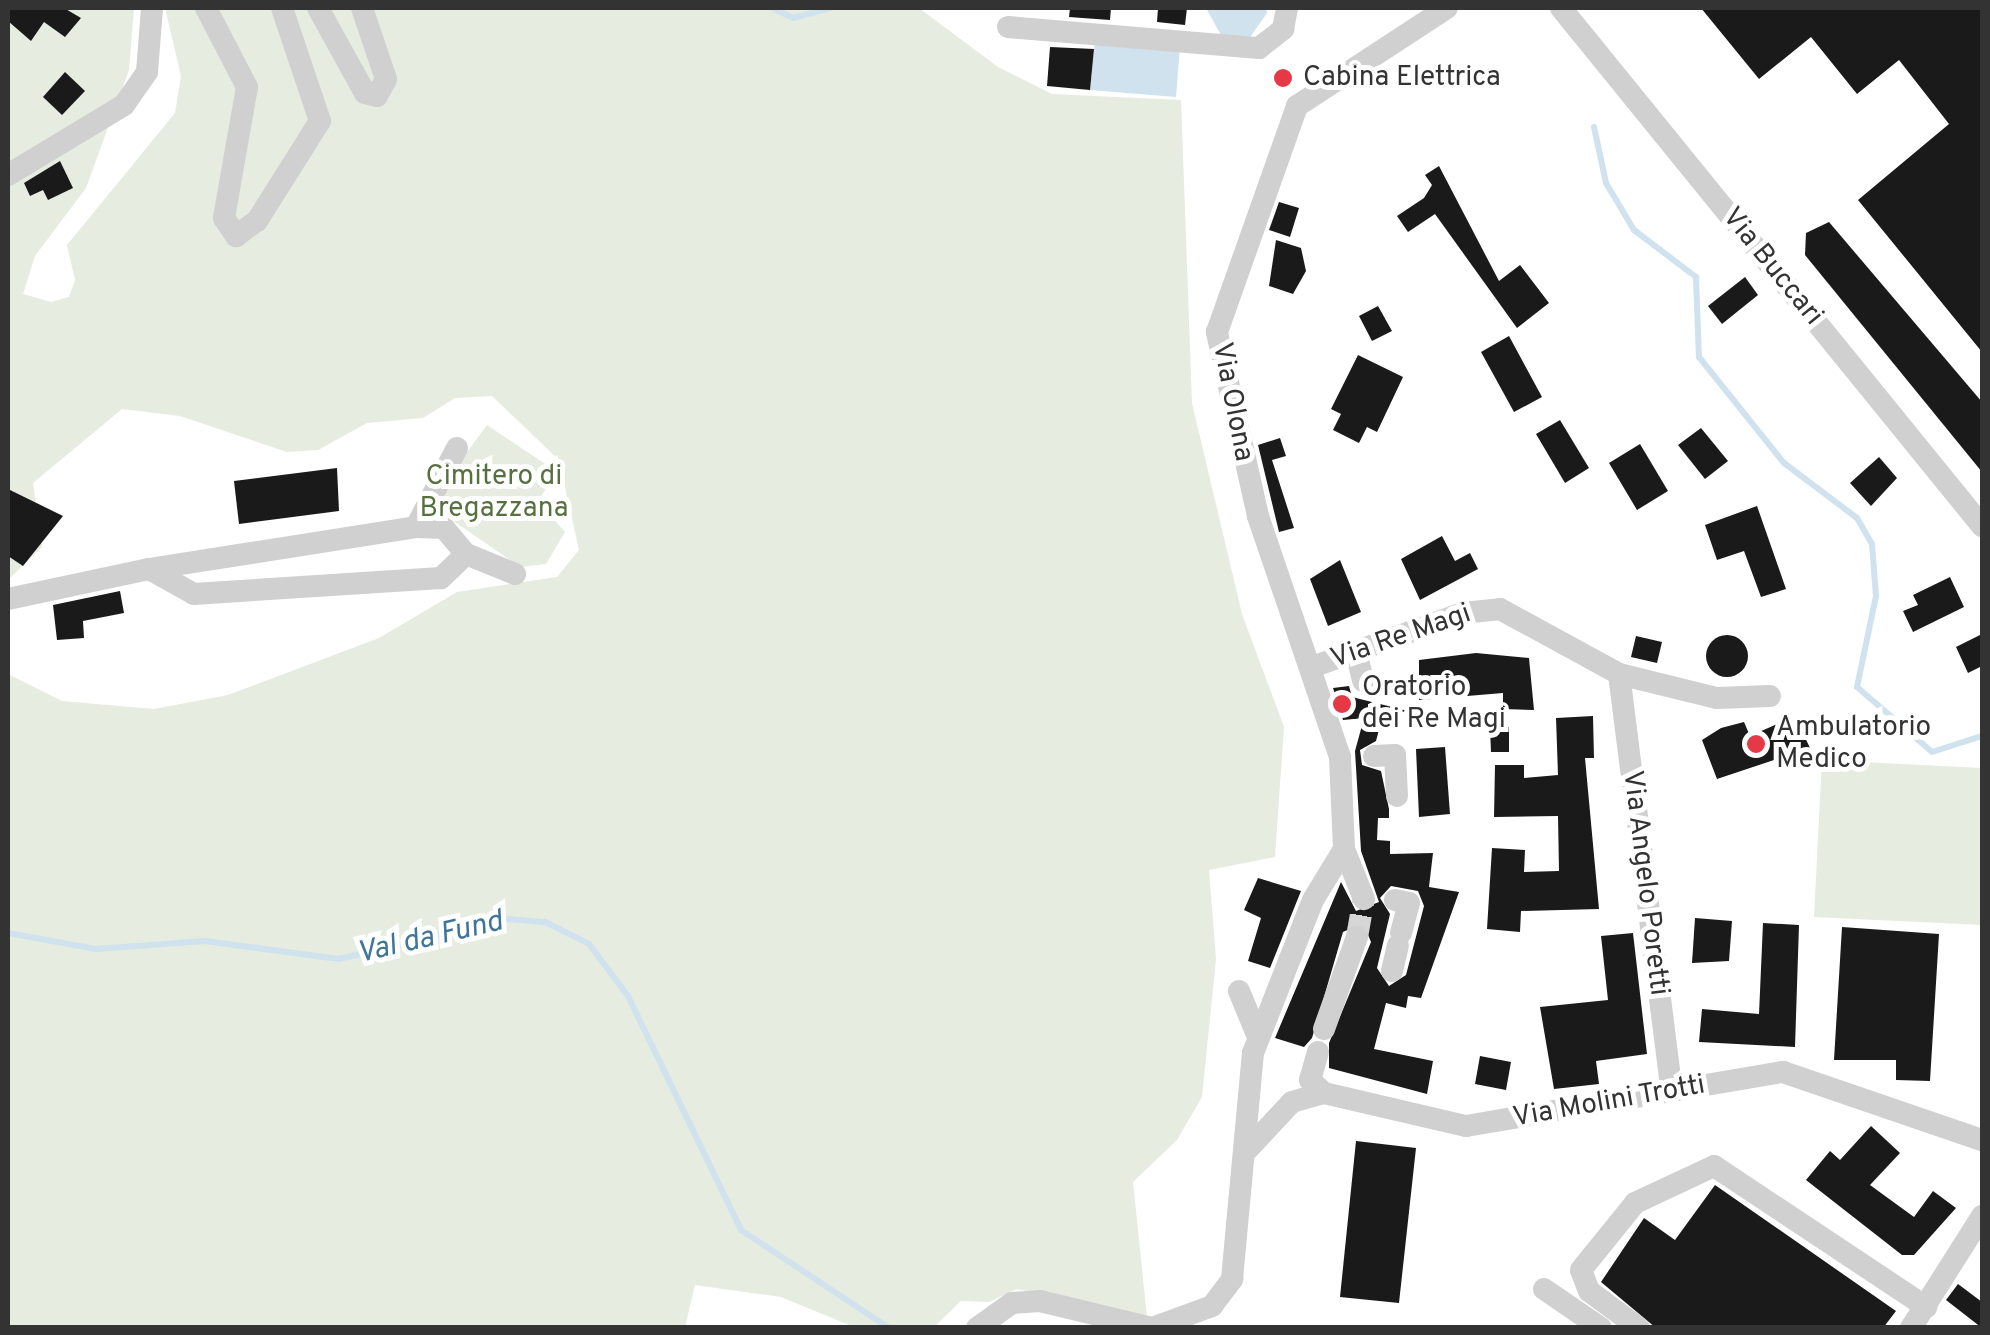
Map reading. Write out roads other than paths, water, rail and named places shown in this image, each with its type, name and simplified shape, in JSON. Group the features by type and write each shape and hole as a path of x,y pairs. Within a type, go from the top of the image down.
{"street":[{"path":"8,175 124,105 147,72 152,8"},
{"path":"206,8 247,87 224,218 236,236 257,221 320,121 282,8"},
{"path":"318,8 365,93 378,96 386,79 362,8"},
{"name":"Via Olona","path":"1152,1328 1212,1306 1232,1279 1258,1037 1344,850 1357,756 1312,666 1242,463 1217,332 1297,106 1447,8"},
{"name":"Via Buccari","path":"1561,8 1982,526"},
{"path":"1008,27 1258,48 1274,42 1293,11"},
{"path":"416,527 457,448"},
{"path":"8,599 149,569 416,527 456,535 466,554 515,574"},
{"path":"149,569 194,594 442,578 466,554"},
{"name":"Via Re Magi","path":"1312,666 1463,612 1500,609 1618,674 1717,698 1770,696"},
{"name":"Via Re Magi","path":"1356,652 1362,681"},
{"name":"Via Angelo Poretti","path":"1618,674 1672,1091"},
{"name":"Via Olona","path":"1357,756 1395,755 1397,796"},
{"path":"1344,850 1367,896"},
{"path":"1392,971 1406,896"},
{"path":"1324,1029 1357,937"},
{"path":"1239,992 1258,1037"},
{"path":"1318,1052 1310,1080 1324,1093"},
{"name":"Via Molini Trotti","path":"1324,1093 1466,1126 1784,1072 1982,1140"},
{"path":"1248,1149 1292,1102 1324,1093"},
{"path":"1639,1328 1590,1291 1582,1270 1635,1203 1714,1166 1926,1307"},
{"path":"1911,1328 1982,1216"},
{"path":"1544,1289 1602,1328"},
{"path":"978,1328 1012,1303 1040,1301 1152,1328"}],"water":[{"path":"1206,8 1266,8 1267,13 1250,37 1222,37"},
{"path":"1095,40 1180,46 1176,97 1090,90"}],"waterway":[{"path":"773,8 793,18 831,8"},
{"path":"1594,127 1606,183 1634,230 1696,277 1699,357 1784,463 1857,518 1872,544 1876,596 1857,687 1932,752 1982,736"},
{"name":"Val da Fund","path":"8,933 96,949 205,941 339,959 508,919 545,922 589,944 628,996 741,1230 889,1328"}],"tunnel":[{"path":"1357,937 1364,899"}],"place":[{"name":"Cabina Elettrica","path":"1283,78"},
{"name":"Oratorio dei Re Magi","path":"1342,704"},
{"name":"Ambulatorio Medico","path":"1756,744"}],"park label":[{"name":"Cimitero di Bregazzana","path":"494,493"}]}
